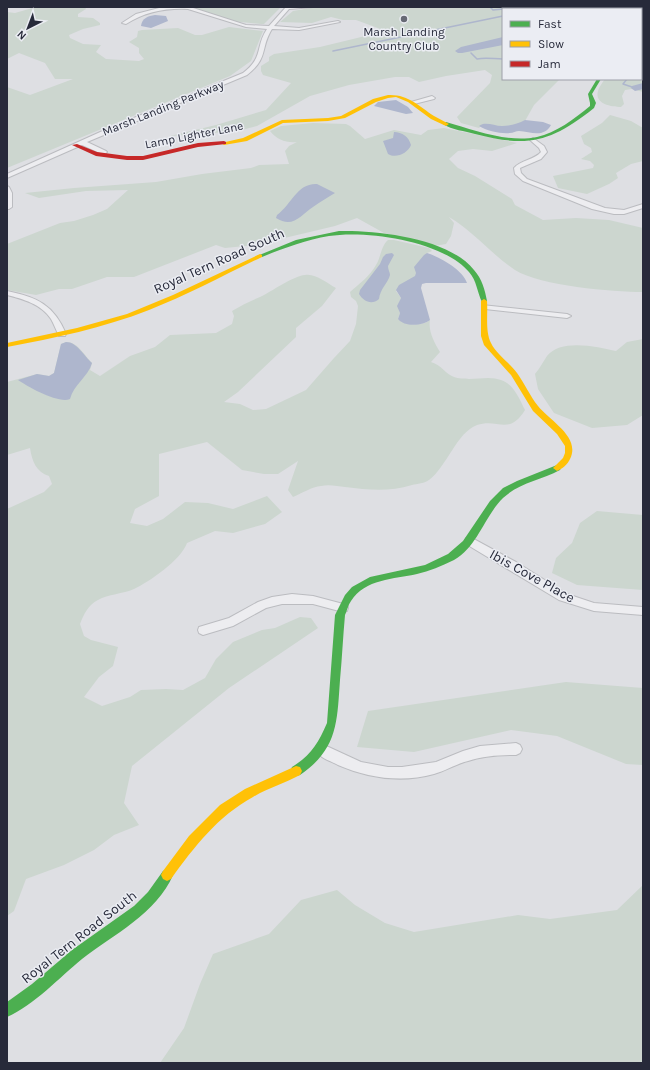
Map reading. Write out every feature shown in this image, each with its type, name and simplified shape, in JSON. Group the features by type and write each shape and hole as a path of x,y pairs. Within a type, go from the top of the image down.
{"street":[{"path":"124,23 141,13 172,7 188,8 246,26 300,29 338,22"},
{"path":"288,8 311,7"},
{"name":"Marsh Landing Parkway","path":"7,176 78,143 245,74 259,62 270,27 288,8"},
{"name":"Lamp Lighter Lane","path":"78,143 91,149 96,154 127,158 150,157 198,145 241,141 270,126 283,122 341,118 350,115 371,101 380,97 399,97 414,102 431,117 448,124 495,136 518,140 533,140 542,138 592,107 593,103 590,94 598,80"},
{"path":"414,102 432,98"},
{"path":"533,140 542,147 544,152 538,158 523,163 517,168 518,174 525,180 602,210 624,212 634,211 643,206"},
{"path":"7,188 9,194 9,207"},
{"name":"Royal Tern Road South","path":"7,345 62,334 111,321 162,303 250,260 276,249 310,238 341,233 394,237 427,246 451,255 465,264 475,276 483,290 485,337 488,343 492,350 513,371 535,408 564,436 569,444 570,450 561,465 551,471 522,481 502,494 484,515 470,541 463,548 439,563 416,571 388,574 371,580 363,584 351,594 340,616 332,723 330,735 322,750 305,767 290,775 257,788 222,811 201,831 185,850 165,879 136,912 114,930 82,951 47,981 7,1010"},
{"path":"7,293 26,298 46,308 57,320 62,334"},
{"path":"484,307 567,316"},
{"name":"Ibis Cove Place","path":"470,541 563,597 594,607 643,611"},
{"path":"204,630 226,624 260,605 277,600 296,598 313,600 343,608"},
{"path":"322,750 346,763 366,770 403,773 430,769 484,750 516,749"}],"shaded area":[{"path":"36,7 85,7 86,9 78,14 78,17 93,18 100,23 100,25 83,29 69,35 70,38 83,44 101,45 96,52 106,59 139,61 144,59 139,53 139,48 129,42 137,37 138,31 142,30 178,28 195,35 202,35 229,27 263,31 251,61 230,76 7,168 7,87 30,95 73,79 55,79 45,63 19,53 7,59 7,12 15,13"},
{"path":"183,7 281,7 264,24 261,24 230,21"},
{"path":"316,7 643,7 643,23 642,8 502,8 502,80 559,80 534,105 525,121 519,124 500,127 482,125 479,128 461,123 457,117 490,83 492,75 485,70 419,82 409,77 395,77 349,85 310,96 257,126 238,131 170,136 216,125 266,110 291,83 263,75 261,66 269,61 269,57 274,54 320,47 386,31 356,20 343,20 331,17 312,23 280,22 293,11"},
{"path":"604,80 640,80 643,82 643,92 632,89 625,90 622,96 624,104 621,107 601,102 597,95 599,88"},
{"path":"610,115 631,121 643,128 643,161 631,164 616,173 618,178 609,184 587,194 558,188 553,176 593,168 594,165 590,161 581,159 592,152 591,148 584,144 581,136 602,123"},
{"path":"313,123 346,124 365,139 394,130 421,135 428,130 444,128 517,143 492,151 473,149 458,151 449,159 458,168 475,176 512,199 515,205 543,220 576,218 609,220 643,228 643,292 577,287 527,276 506,264 466,229 449,217 454,223 451,236 446,244 434,246 384,233 357,218 335,226 255,245 225,248 216,245 134,277 107,277 72,289 59,289 36,295 7,290 7,244 60,223 74,221 107,209 128,190 86,191 39,198 25,193 156,182 202,174 251,168 259,165 289,164 285,151 289,146 297,142 282,140 270,131 281,126"},
{"path":"388,240 429,248 432,251 427,253 416,276 396,291 401,298 399,303 400,313 398,319 409,324 419,324 430,320 431,332 440,352 431,362 435,363 448,374 456,378 488,378 502,380 512,387 525,410 514,422 503,425 484,423 470,429 463,435 441,467 429,480 387,490 371,490 327,485 307,490 293,497 288,490 298,461 278,474 264,474 242,470 207,442 159,454 159,496 135,509 130,523 147,526 163,519 185,502 208,503 233,509 267,496 282,512 265,524 233,533 215,531 187,543 184,550 172,563 148,581 130,591 102,598 92,604 85,613 80,624 84,636 91,640 118,647 113,666 99,677 84,697 102,706 130,697 141,690 183,690 205,678 216,659 233,642 262,630 275,628 300,617 311,618 318,628 229,688 132,766 124,803 139,825 114,835 94,850 64,865 26,879 14,911 7,916 7,509 44,492 52,484 49,476 41,472 35,465 30,448 7,455 7,382 37,374 49,376 54,373 61,344 66,342 75,345 78,348 92,363 90,370 100,376 130,356 155,347 170,335 216,333 232,324 234,316 232,311 265,295 294,278 305,275 313,275 336,288 322,306 296,328 296,337 238,392 224,402 240,404 253,410 266,409 306,390 350,341 356,324 358,306 356,301 351,297 350,292 374,269 384,245"},
{"path":"643,339 643,415 627,425 592,428 554,413 538,389 535,374 553,350 570,345 580,345 616,351 627,342"},
{"path":"597,511 643,515 643,590 577,585 552,573 556,558 572,543 580,523"},
{"path":"566,682 643,688 643,765 626,764 557,736 511,730 414,752 357,747 368,711"},
{"path":"643,885 643,1063 160,1063 184,1028 213,954 269,934 301,900 337,890 355,905 385,923 414,932 518,915 550,919 617,910"}],"water":[{"path":"155,15 166,16 168,21 151,28 141,26 146,18"},
{"path":"502,37 502,45 462,53 455,51 461,47"},
{"path":"396,100 408,107 413,113 406,114 374,106 378,102"},
{"path":"525,120 543,122 551,125 545,132 541,133 519,131 498,133 479,126 487,124 508,126"},
{"path":"394,132 405,136 411,145 405,153 395,156 388,154 383,141 393,138"},
{"path":"317,184 335,193 296,220 287,222 276,218 300,190 304,187"},
{"path":"392,253 394,255 388,266 390,275 379,299 374,302 366,301 359,294 360,290 380,264 383,257 386,254"},
{"path":"427,253 444,261 456,269 465,278 467,283 422,284 421,288 430,320 423,324 414,325 401,322 398,319 400,313 397,306 401,298 396,290 399,285 415,276 416,273 414,267"},
{"path":"66,342 74,344 92,363 70,399 65,400 51,397 18,380 37,374 49,376 54,373 61,344"}],"waterway":[{"path":"490,7 493,10 502,9"},
{"path":"333,51 502,16"},
{"path":"471,53 477,59 502,59"},
{"path":"626,80 623,84 635,88"},
{"path":"635,88 643,86"}],"traffic: fast":[{"path":"446,124 479,133 515,140 544,137 566,126 592,107 593,103 590,94 598,80"},
{"path":"260,256 279,248 318,236 339,233 389,236 426,245 443,251 458,259 475,275 481,288 484,301"},
{"path":"296,771 316,755 325,741 332,723 340,615 348,598 355,590 373,580 416,571 451,557 467,544 487,511 500,496 513,486 557,468"},
{"path":"7,1010 37,989 77,955 138,910 152,896 167,875"}],"traffic: slow":[{"path":"224,143 245,139 282,122 297,120 328,120 350,115 374,100 388,96 396,96 410,101 433,118 446,124"},
{"path":"7,345 112,321 175,297 260,256"},
{"path":"484,301 485,336 488,345 514,374 536,409 560,432 569,446 569,453 566,460 557,468"},
{"path":"167,875 193,840 225,809 249,793 296,771"}],"traffic: jam":[{"path":"75,145 96,154 127,158 143,158 198,145 224,143"}],"place":[{"name":"Marsh Landing Country Club","path":"404,19"}]}
